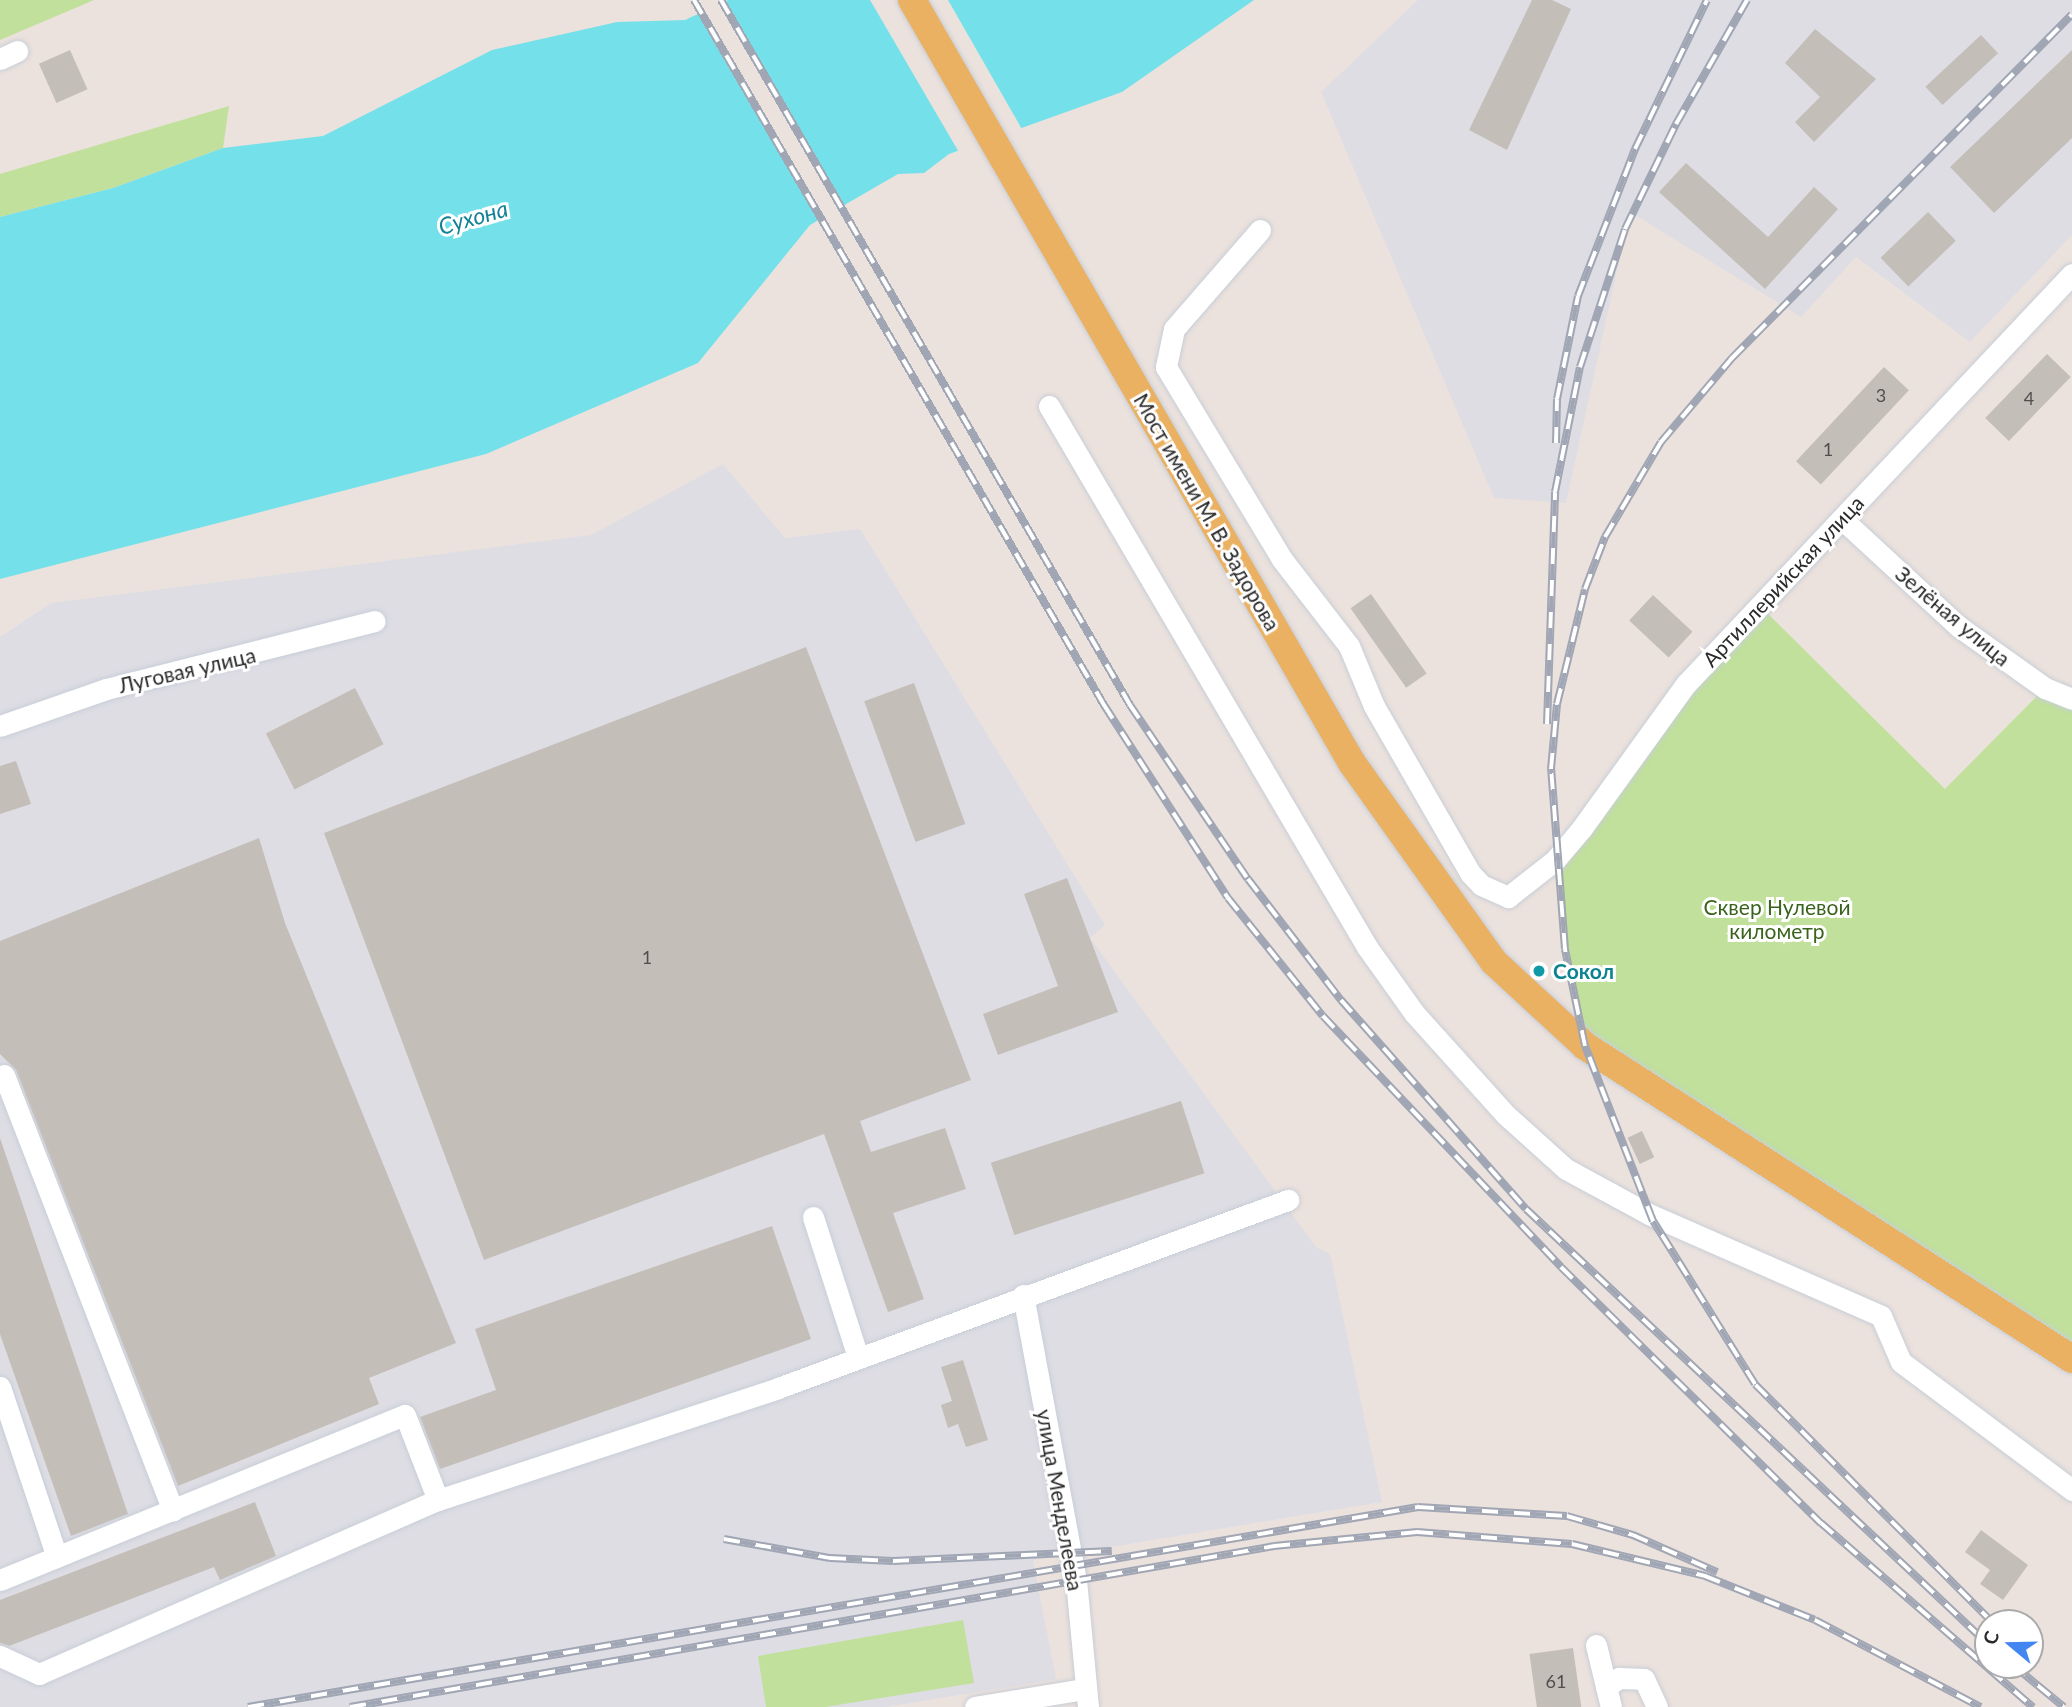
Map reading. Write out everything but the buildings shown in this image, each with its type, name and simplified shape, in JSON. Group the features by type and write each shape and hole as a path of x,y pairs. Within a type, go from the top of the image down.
{"main road":[{"name":"Мост имени М. В. Задорова","path":"912,0 1352,763 1457,916 1533,1003 1585,1046 2072,1359"}],"street":[{"name":"Артиллерийская улица","path":"1260,230 1174,329 1166,367 1281,558 1349,646 1374,706 1466,867 1481,885 1508,897 1555,860 1686,684 2072,274"},
{"path":"1049,405 1367,947 1414,1013 1506,1115 1566,1170 1649,1214 1881,1316 1901,1362 2072,1490"},
{"name":"Зелёная улица","path":"1842,519 1958,626 2045,688 2072,699"},
{"name":"Луговая улица","path":"0,726 106,689 375,621"},
{"path":"4,1075 173,1510"},
{"path":"0,1657 39,1674 438,1500 858,1357 1288,1200"},
{"path":"813,1217 858,1357"},
{"name":"улица Менделеева","path":"1023,1295 1076,1580 1086,1698"},
{"path":"0,1387 57,1557"},
{"path":"0,1580 405,1415 438,1500"},
{"path":"1596,1645 1608,1697"},
{"path":"1608,1697 1619,1678 1644,1679 1657,1707"},
{"path":"975,1707 1086,1698"}],"shaded area":[{"path":"1418,0 2072,0 2072,235 1970,342 1856,257 1801,317 1630,212 1566,503 1494,498 1321,92"},
{"path":"723,464 785,538 860,529 1105,925 1090,938 1316,1247 1330,1254 1382,1502 1033,1560 1056,1679 886,1707 0,1707 0,637 51,603 591,535"}],"green space":[{"path":"0,0 94,0 0,40"},
{"path":"229,106 223,148 113,188 0,217 0,174"},
{"name":"Сквер Нулевой километр","path":"1760,606 1945,789 2045,688 2072,699 2072,1359 1585,1046 1565,949 1555,860"},
{"path":"963,1620 974,1683 825,1707 766,1707 758,1656"}],"water":[{"name":"Сухона","path":"728,0 1254,0 1122,92 949,154 924,173 898,174 810,225 698,363 486,454 0,579 0,217 113,188 223,148 323,136 492,50 617,22 685,20"}],"pier":[{"path":"721,0 846,208 826,220 701,12"},
{"path":"870,0 948,0 1023,131 960,154"}],"railway":[{"path":"694,0 1104,705 1228,898 1323,1016 1561,1267 1821,1523 2033,1707"},
{"path":"721,0 1130,705 1248,879 1341,1000 1526,1209 1974,1631"},
{"path":"1556,443 1557,399 1578,296 1635,149 1707,0"},
{"path":"1547,724 1555,492 1580,367 1625,229 1676,124 1747,0"},
{"path":"1979,1609 1755,1384 1653,1221 1585,1046 1565,949 1551,769 1557,704 1585,589 1605,537 1661,442 1732,358 2072,15"},
{"path":"248,1707 1418,1507 1567,1516 1633,1535 1717,1572"},
{"path":"350,1707 1274,1546 1417,1532 1572,1544 1705,1576 1815,1620 1981,1707"},
{"path":"724,1539 830,1558 893,1561 1112,1551"},
{"path":"2030,1679 2064,1707"}],"place":[{"name":"Сокол","path":"1539,971"}]}
